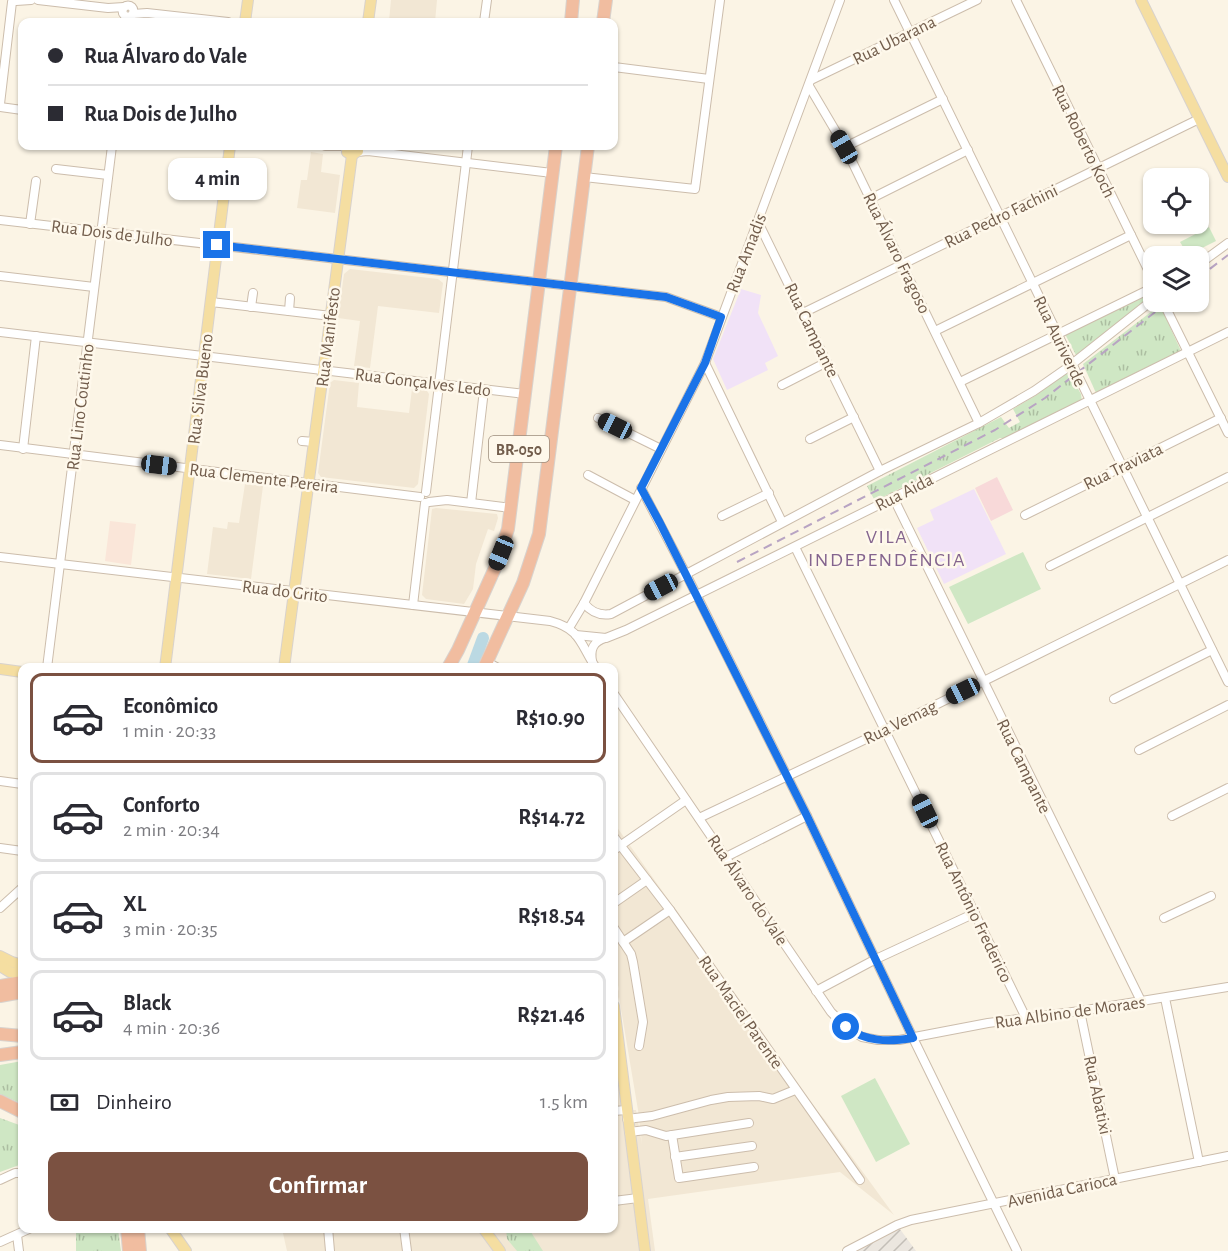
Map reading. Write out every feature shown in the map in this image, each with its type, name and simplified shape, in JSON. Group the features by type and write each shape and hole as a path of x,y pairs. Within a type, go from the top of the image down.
{"highway":[{"path":"571,18 573,0"},
{"path":"604,18 606,0"},
{"name":"BR-050","path":"450,663 478,613 501,553 511,508 525,394 543,283 555,150"},
{"name":"BR-050","path":"491,663 502,615 531,562 541,524 567,286 587,150"},
{"path":"0,986 18,983"},
{"path":"0,996 18,993"},
{"path":"0,1034 18,1036"},
{"path":"0,1055 18,1053"},
{"path":"0,1101 18,1112"},
{"path":"0,1108 18,1113"},
{"path":"127,1233 129,1251"},
{"path":"138,1233 140,1251"}],"main road":[{"path":"246,18 248,0"},
{"path":"369,18 371,0"},
{"path":"1141,0 1228,177"},
{"name":"Rua Silva Bueno","path":"166,663 229,150"},
{"name":"Rua Manifesto","path":"294,592 352,150"},
{"path":"285,663 294,592"},
{"path":"0,669 18,671"},
{"path":"0,956 18,964"},
{"path":"0,966 18,973"},
{"path":"0,1061 18,1054"},
{"path":"618,1059 645,1251"},
{"path":"174,1233 186,1251"},
{"path":"183,1233 186,1251"},
{"path":"487,1233 498,1249"}],"street":[{"path":"18,109 0,106 11,1 31,0"},
{"path":"38,0 192,18"},
{"path":"485,18 487,0"},
{"path":"584,177 695,189 720,0"},
{"name":"Rua Amadis","path":"569,628 584,603 705,363 840,0"},
{"name":"Rua Auriverde","path":"894,0 1228,682"},
{"name":"Rua Ubarana","path":"810,83 824,74 977,0"},
{"name":"Rua Roberto Koch","path":"1016,0 1143,260"},
{"path":"817,65 824,74"},
{"path":"618,68 710,79"},
{"name":"Rua Álvaro Fragoso","path":"810,83 870,199 979,423"},
{"path":"844,147 943,99"},
{"name":"Rua Pedro Fachini","path":"804,313 1199,119"},
{"name":"Rua Lino Coutinho","path":"48,663 111,150"},
{"path":"361,150 552,173"},
{"path":"413,605 468,150"},
{"path":"870,199 968,150"},
{"path":"56,168 108,175"},
{"path":"30,224 36,181"},
{"name":"Rua Dois de Julho","path":"0,220 666,297 721,317"},
{"name":"Rua Campante","path":"758,222 880,471"},
{"path":"935,330 1131,235"},
{"path":"1209,257 1228,243"},
{"path":"0,276 94,287"},
{"path":"960,382 1143,292"},
{"path":"251,307 253,293"},
{"path":"289,311 290,298"},
{"path":"211,302 331,316"},
{"name":"Rua Aida","path":"584,603 597,614 611,614 880,471 979,423 1034,391 1143,308"},
{"path":"1168,312 1228,432"},
{"name":"Rua Gonçalves Ledo","path":"0,332 525,394"},
{"name":"Rua Aida","path":"576,635 606,638 626,630 1228,332"},
{"path":"23,449 36,336"},
{"path":"782,385 827,362"},
{"path":"705,363 782,522"},
{"path":"471,503 484,390"},
{"path":"810,439 854,417"},
{"path":"598,418 661,449"},
{"name":"Rua Traviata","path":"1025,515 1221,418"},
{"path":"302,441 314,442"},
{"name":"Rua Clemente Pereira","path":"0,445 511,508"},
{"path":"588,475 635,500"},
{"path":"1050,566 1228,477"},
{"path":"641,488 787,775 1017,1251"},
{"path":"722,516 769,493"},
{"name":"Rua Campante","path":"893,497 1141,1001"},
{"name":"Rua Antônio Frederico","path":"795,547 1026,1018"},
{"name":"Rua do Grito","path":"0,557 502,615 550,621 569,628"},
{"name":"Rua Vemag","path":"699,818 885,730 1228,560"},
{"path":"569,628 576,635 592,663"},
{"path":"594,663 593,647 599,640 606,638"},
{"path":"1114,699 1212,650"},
{"name":"Rua Álvaro do Vale","path":"618,700 831,1012 846,1027 862,1037 888,1041 913,1038"},
{"path":"1139,750 1228,705"},
{"path":"0,782 18,784"},
{"path":"1172,816 1228,788"},
{"path":"618,847 686,800"},
{"path":"726,857 807,816"},
{"path":"0,848 18,850"},
{"name":"Rua Maciel Parente","path":"618,849 647,880 670,910 860,1180"},
{"path":"618,900 647,880"},
{"path":"0,908 18,892"},
{"path":"1164,918 1211,896"},
{"path":"623,942 670,910"},
{"path":"816,990 975,913"},
{"path":"618,934 631,954 643,1022 639,1046"},
{"name":"Rua Albino de Moraes","path":"913,1038 988,1023 1228,987"},
{"path":"1165,998 1199,1162"},
{"name":"Rua Abatixi","path":"1080,1011 1115,1179"},
{"path":"618,1112 652,1116 728,1097 759,1096 774,1099 795,1090"},
{"path":"629,1132 646,1130 672,1135 749,1123"},
{"path":"672,1135 678,1178 754,1167"},
{"path":"675,1157 752,1146"},
{"name":"Avenida Carioca","path":"847,1251 897,1225 1228,1156"},
{"path":"0,1180 18,1173"},
{"path":"618,1201 638,1198"},
{"path":"0,1242 20,1233"},
{"path":"328,1233 330,1251"},
{"path":"405,1233 407,1251"},
{"path":"16,1235 19,1251"}],"shaded area":[{"path":"391,0 437,0 435,18 389,18"},
{"path":"311,152 323,154 321,172 340,175 335,213 297,208 301,180 307,180"},
{"path":"350,269 438,279 443,283 439,313 378,306 370,368 354,366 360,321 338,318 344,274"},
{"path":"741,289 761,295 758,313 778,356 765,363 768,370 727,390 713,359"},
{"path":"334,380 359,383 357,407 409,413 412,389 427,391 429,394 418,484 414,488 321,477 318,473 330,383"},
{"path":"997,477 1013,510 991,521 975,488"},
{"path":"245,484 263,486 251,579 207,574 213,527 227,529 228,522 239,523"},
{"path":"974,489 1006,554 944,584 917,528 934,520 930,510"},
{"path":"432,509 497,514 494,531 488,529 476,564 473,589 464,604 426,599 422,595"},
{"path":"110,521 136,524 131,565 105,561"},
{"path":"618,829 761,1030 796,1086 825,1120 894,1215 840,1172 648,1199 655,1251 287,1251 283,1233 618,1233 618,1048 627,1110 636,1110 642,1144 619,997 618,1000 618,989 619,991"},
{"path":"897,1225 916,1251 845,1251"}],"green space":[{"path":"1209,227 1216,241 1206,246 1182,246 1180,242 1195,234 1209,234"},
{"path":"1143,297 1143,304 1077,357 1065,334"},
{"path":"1151,312 1163,312 1181,351 1096,393 1083,364"},
{"path":"1068,372 1081,394 1082,402 1005,438 1000,438 875,501 867,486 1001,417 1009,428 1020,422 1013,409"},
{"path":"1023,552 1041,589 968,624 949,587"},
{"path":"18,1062 18,1102 0,1094 0,1065"},
{"path":"875,1078 910,1144 876,1162 841,1096"},
{"path":"0,1118 18,1125 18,1165 0,1172"},
{"path":"76,1233 119,1233 121,1251 76,1251"},
{"path":"506,1233 532,1233 543,1251 517,1251 507,1239"}],"waterway":[{"path":"474,663 483,638"}],"railway":[{"path":"1209,270 1228,255"},
{"path":"737,562 995,430 1045,398 1155,312"}],"district":[{"name":"VILA INDEPENDÊNCIA","path":"887,548"}],"route":[{"path":"217,245 666,297 721,317 705,363 641,488 807,816 913,1038 888,1041 870,1039 846,1027"}]}
